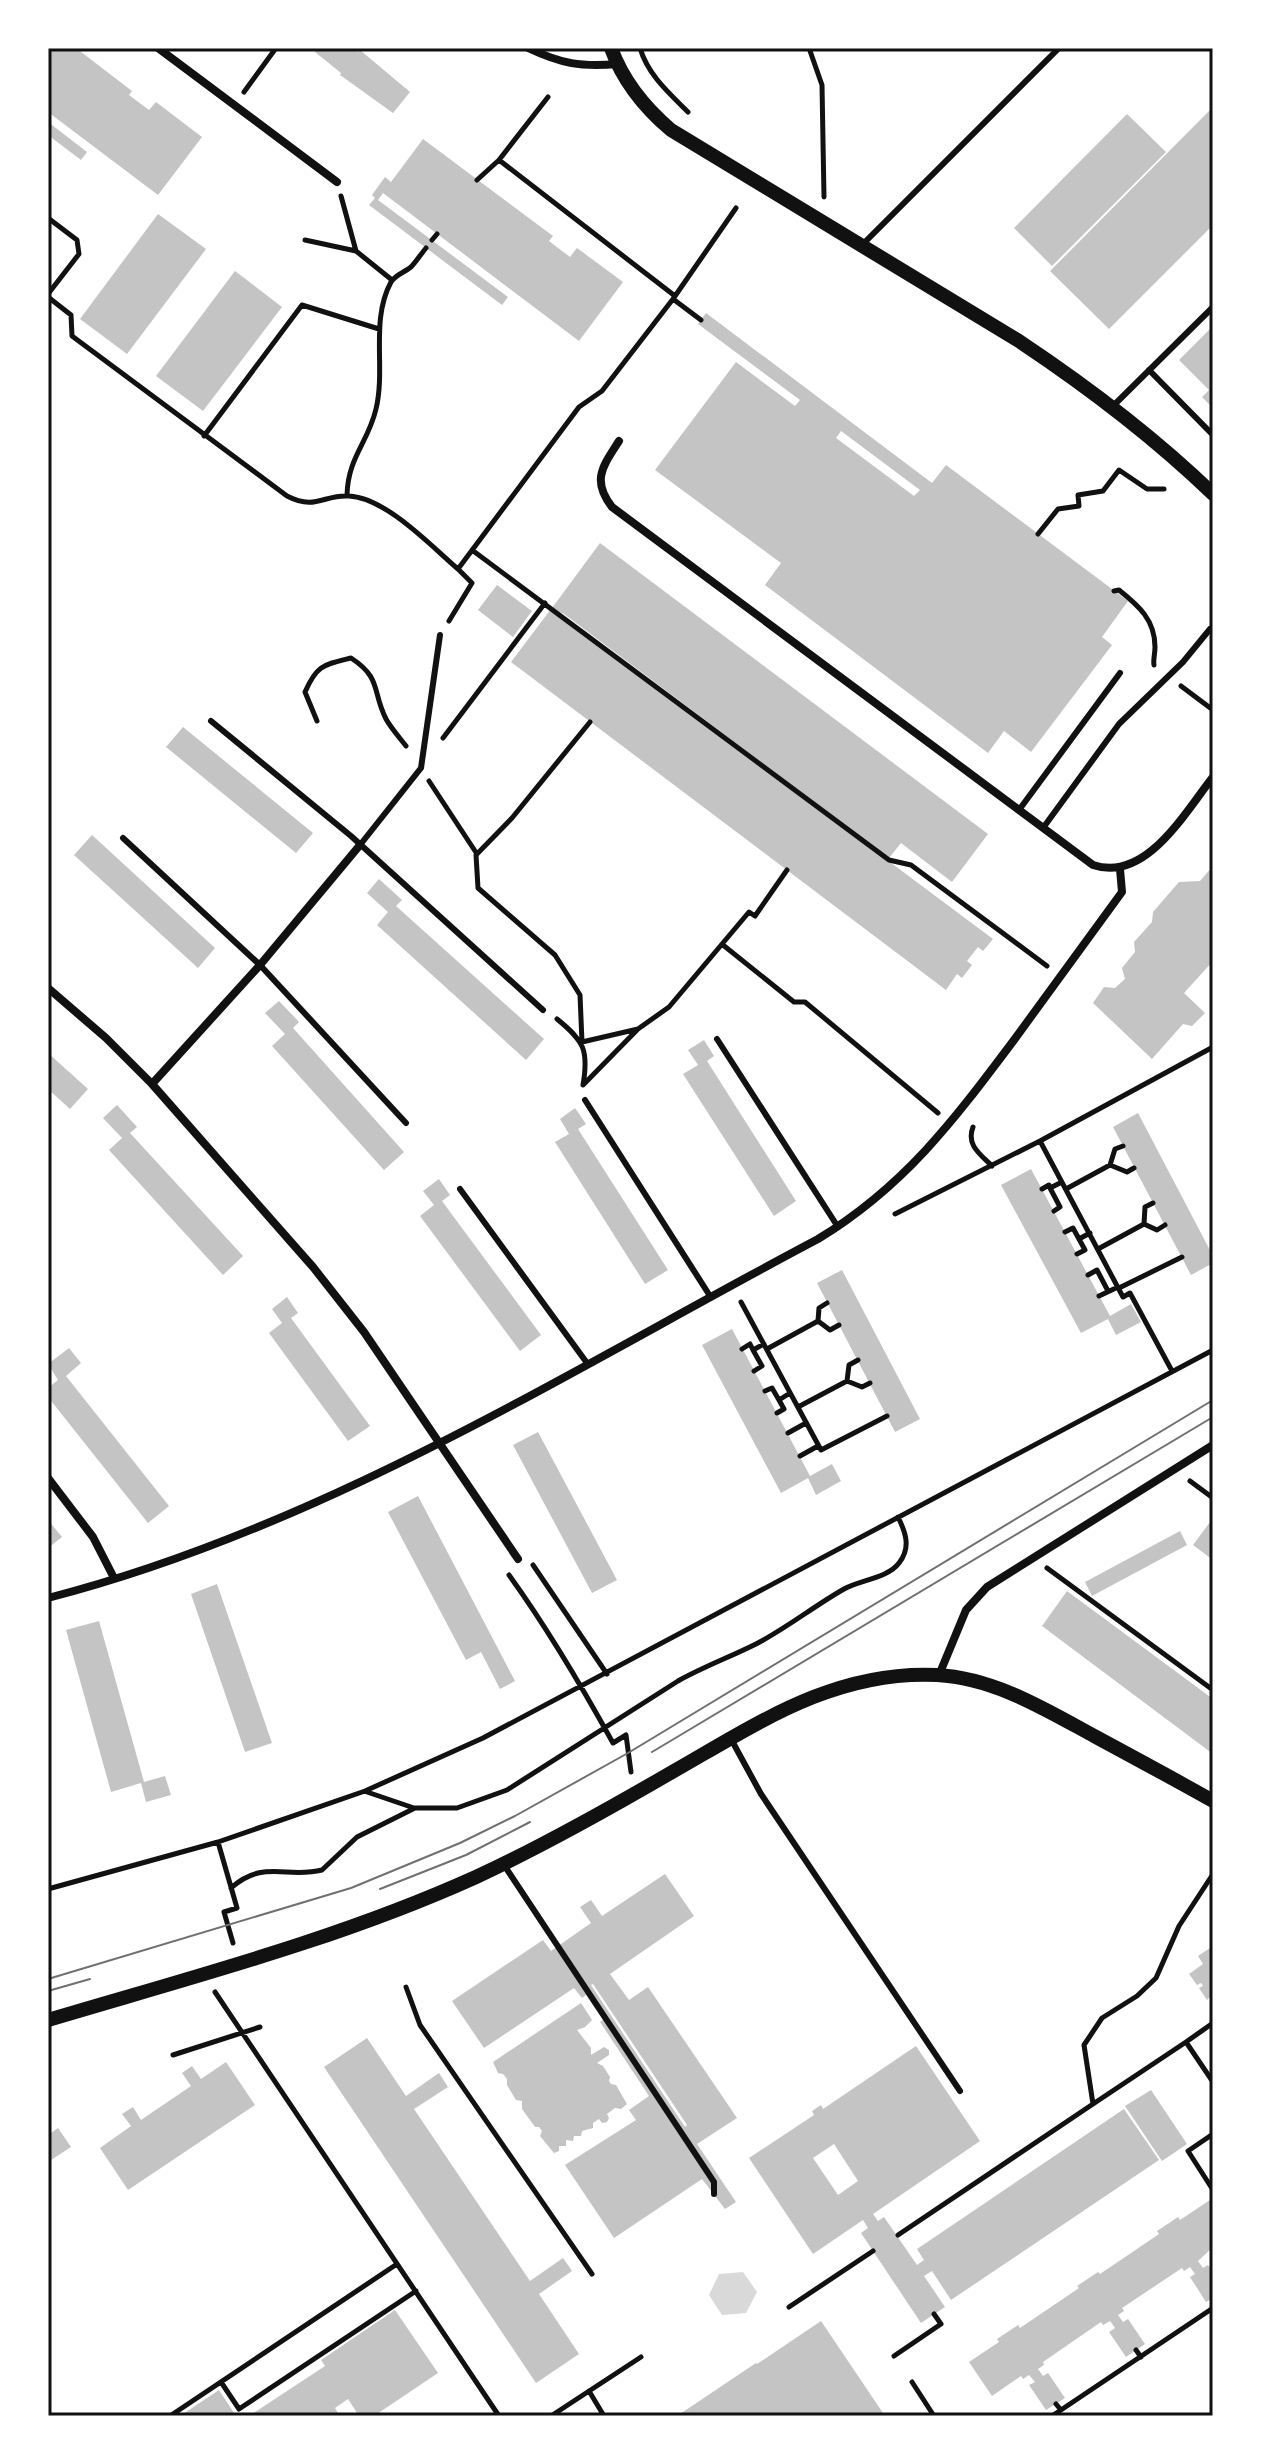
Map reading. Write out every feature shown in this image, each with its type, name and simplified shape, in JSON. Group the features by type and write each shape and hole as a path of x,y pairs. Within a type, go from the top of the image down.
{"street":[{"path":"158,48 337,182"},
{"path":"528,48 554,61 575,66 618,64"},
{"path":"611,48 642,103 671,130 1019,341 1112,406 1213,494"},
{"path":"619,441 600,476 601,488 612,507 1093,865 1120,869 1140,860 1156,847 1213,777"},
{"path":"152,1084 260,965 360,845"},
{"path":"48,1598 203,1548 304,1509 440,1442 838,1227 905,1174 950,1123 1122,892 1120,869"},
{"path":"48,988 106,1038 152,1084 313,1267 364,1332 518,1559"},
{"path":"939,1675 958,1626 974,1598 987,1587 1213,1445"},
{"path":"48,1478 93,1537 114,1578"},
{"path":"48,2020 324,1937 383,1916 503,1863 802,1700 837,1688 888,1677 939,1675 990,1686 1035,1704 1213,1801"}],"lane":[{"path":"861,246 1059,48"},
{"path":"1112,406 1213,307"},
{"path":"1149,370 1213,435"},
{"path":"1043,828 1119,724 1183,662 1210,629"},
{"path":"360,845 421,768 440,635"},
{"path":"1019,810 1120,673"},
{"path":"211,721 360,845 543,1010"},
{"path":"123,838 260,965 406,1123"},
{"path":"717,1039 838,1227"},
{"path":"585,1100 710,1296"},
{"path":"460,1189 587,1363"},
{"path":"731,1739 761,1794 960,2091"},
{"path":"503,1863 714,2182 714,2194"}],"path":[{"path":"234,105 276,48"},
{"path":"809,48 822,85 824,208"},
{"path":"477,180 499,160 548,97"},
{"path":"499,160 701,320"},
{"path":"337,182 356,251"},
{"path":"458,569 579,407 602,391 674,297 736,208"},
{"path":"48,218 77,240 79,254 48,296 71,315 72,336 296,501 318,503 347,495 388,512 472,583 440,635"},
{"path":"432,240 437,234"},
{"path":"305,240 356,251 392,280"},
{"path":"347,495 348,474 377,407 381,365 379,329 392,280 412,267 426,248"},
{"path":"204,436 302,305 379,329"},
{"path":"1038,534 1058,509 1079,506 1078,495 1103,491 1119,470 1147,489 1164,489"},
{"path":"472,550 889,860 911,865 1047,967"},
{"path":"1114,591 1119,590 1139,606 1150,622 1155,648 1153,664 1156,666"},
{"path":"421,768 545,603"},
{"path":"317,721 305,692 314,673 329,664 351,658 366,668 380,696 385,718 477,854 478,888 555,955 580,995 586,1060 585,1100"},
{"path":"1180,685 1213,710"},
{"path":"477,854 512,818 590,722"},
{"path":"583,1085 638,1029 669,1007 749,912 755,916 787,870"},
{"path":"723,945 794,1002 805,1002 950,1123"},
{"path":"543,1010 582,1042"},
{"path":"582,1042 638,1029"},
{"path":"895,1214 1040,1141 1213,1047"},
{"path":"973,1126 970,1135 973,1146 992,1166"},
{"path":"1040,1141 1123,1297 1130,1293 1172,1371"},
{"path":"1066,1189 1110,1165 1115,1149 1123,1146"},
{"path":"1110,1165 1127,1172 1134,1168"},
{"path":"1050,1188 1062,1182"},
{"path":"1042,1189 1049,1185 1060,1207 1054,1211"},
{"path":"1144,1224 1145,1207 1153,1203"},
{"path":"1098,1249 1144,1224"},
{"path":"1144,1224 1157,1230 1165,1225"},
{"path":"1065,1232 1073,1228 1085,1250 1077,1254"},
{"path":"1079,1239 1090,1233"},
{"path":"1099,1296 1182,1257"},
{"path":"1088,1275 1097,1270 1108,1291"},
{"path":"740,1300 821,1450 887,1416"},
{"path":"818,1321 819,1308 827,1303"},
{"path":"753,1350 818,1321"},
{"path":"818,1321 830,1330 839,1325"},
{"path":"742,1349 750,1344 762,1366 754,1371"},
{"path":"48,1889 218,1842 365,1791 483,1738 1213,1350"},
{"path":"847,1381 849,1365 858,1360"},
{"path":"798,1407 847,1381 862,1387 870,1383"},
{"path":"765,1391 772,1388 784,1409 777,1413"},
{"path":"779,1400 790,1393"},
{"path":"788,1433 806,1423"},
{"path":"800,1456 818,1446"},
{"path":"1173,1469 1213,1498"},
{"path":"365,1791 415,1808 457,1808 507,1790 678,1681 756,1644 846,1587 891,1570 898,1565 906,1546 905,1531 898,1517"},
{"path":"1033,1557 1213,1690"},
{"path":"518,1559 530,1562 607,1674"},
{"path":"504,1567 542,1620 613,1743 626,1735 632,1779 640,1774"},
{"path":"231,1888 242,1878 265,1871 322,1870 357,1837 415,1808"},
{"path":"218,1842 237,1908 224,1912 234,1947"},
{"path":"1093,2104 1084,2045 1102,2018 1137,1996 1156,1978 1179,1926 1213,1874"},
{"path":"213,1987 499,2416"},
{"path":"406,1987 420,2025 592,2274"},
{"path":"898,2235 1213,2023"},
{"path":"173,2055 260,2027"},
{"path":"1186,2042 1213,2082"},
{"path":"1213,2134 1188,2151 1213,2190"},
{"path":"789,2307 873,2251"},
{"path":"170,2416 397,2264"},
{"path":"221,2382 239,2409 416,2291"},
{"path":"1052,2416 1213,2308"},
{"path":"894,2356 941,2324 934,2314"},
{"path":"1136,2350 1141,2357"},
{"path":"551,2416 641,2357"},
{"path":"912,2382 934,2416"},
{"path":"589,2391 604,2416"},
{"path":"1056,2404 1061,2410"}],"shaded area":[{"path":"743,2272 757,2292 746,2313 722,2315 709,2295 719,2274"}],"building":[{"path":"48,48 76,48 132,91 129,95 149,110 156,102 202,137 158,195 48,112"},
{"path":"318,48 360,50 410,92 393,113 340,75 315,52"},
{"path":"1213,107 1213,225 1109,329 1050,271"},
{"path":"1127,114 1166,152 1052,266 1014,228"},
{"path":"48,122 87,152 81,160 48,135"},
{"path":"423,139 553,236 549,241 570,257 577,248 623,282 579,341 383,193 378,200 508,297 502,305 369,205 385,177 391,182"},
{"path":"158,214 206,249 127,354 80,319"},
{"path":"235,271 282,307 203,411 156,376"},
{"path":"706,313 932,483 946,465 1128,601 1102,637 1112,645 1031,752 1004,731 988,753 765,585 781,563 655,470 736,362 795,406 800,400 698,324","holes":["841,431 920,490 914,496 836,438"]},
{"path":"1213,326 1213,408 1202,397 1209,390 1179,360"},
{"path":"600,543 988,834 952,882 901,843 889,858 552,608"},
{"path":"497,585 532,611 513,637 478,610"},
{"path":"551,609 993,939 983,951 978,947 967,961 972,965 962,978 957,974 946,990 511,662"},
{"path":"183,727 313,833 296,853 166,747"},
{"path":"92,835 215,948 198,968 74,855"},
{"path":"1213,866 1213,961 1184,993 1205,1013 1192,1026 1183,1024 1152,1059 1093,1003 1104,987 1115,988 1125,979 1122,968 1135,952 1134,942 1152,922 1153,912 1179,882 1200,881"},
{"path":"379,879 402,900 396,906 544,1039 526,1060 377,925 388,912 367,893"},
{"path":"279,1001 299,1022 293,1028 404,1152 384,1170 272,1046 285,1034 265,1013"},
{"path":"704,1040 714,1056 707,1061 796,1201 774,1216 683,1074 698,1065 688,1050"},
{"path":"48,1053 88,1089 70,1109 48,1089"},
{"path":"117,1105 137,1127 130,1133 243,1256 223,1275 109,1150 122,1138 103,1118"},
{"path":"575,1108 586,1124 578,1129 668,1270 645,1284 555,1142 569,1134 560,1119"},
{"path":"1138,1113 1213,1256 1213,1263 1191,1275 1113,1127"},
{"path":"1031,1169 1110,1316 1131,1304 1141,1322 1116,1335 1108,1319 1081,1333 1001,1185"},
{"path":"439,1179 450,1195 442,1201 541,1335 520,1351 420,1216 434,1205 423,1191"},
{"path":"842,1270 920,1419 895,1432 817,1283"},
{"path":"287,1297 298,1313 291,1318 370,1426 348,1441 269,1333 282,1323 272,1309"},
{"path":"732,1329 810,1476 832,1464 841,1481 816,1495 808,1478 781,1493 702,1345"},
{"path":"69,1348 81,1363 66,1376 169,1506 148,1523 48,1397 48,1388 58,1380 48,1364"},
{"path":"538,1432 617,1580 592,1593 513,1445"},
{"path":"418,1496 515,1681 500,1689 481,1652 466,1660 388,1512"},
{"path":"1213,1518 1213,1560 1193,1545"},
{"path":"48,1520 62,1537 48,1548"},
{"path":"1180,1531 1187,1545 1092,1596 1085,1582"},
{"path":"217,1584 272,1743 245,1752 191,1594"},
{"path":"1067,1591 1213,1699 1213,1754 1042,1626"},
{"path":"99,1621 144,1782 165,1776 171,1795 146,1802 141,1783 111,1792 66,1630"},
{"path":"665,1874 694,1916 610,1974 629,2000 648,1987 737,2118 697,2144 736,2202 725,2209 702,2179 614,2238 565,2165 636,2120 629,2110 649,2096 600,2022 603,2020 586,1995 582,1998 574,1988 484,2048 452,2001 543,1940 551,1951 591,1923 580,1907 591,1900 602,1916","holes":["593,1984 687,2125 685,2127 591,1985"]},
{"path":"1213,1946 1213,2001 1210,1997 1207,2000 1199,1988 1203,1986 1201,1983 1197,1985 1189,1974 1203,1964 1198,1956"},
{"path":"581,2003 592,2020 577,2030 591,2048 591,2055 604,2047 609,2050 609,2055 597,2063 603,2066 610,2077 609,2081 616,2085 627,2104 607,2114 607,2122 602,2123 599,2119 593,2123 593,2128 582,2131 581,2136 574,2136 573,2141 566,2140 566,2146 559,2146 559,2151 554,2153 493,2062"},
{"path":"367,2038 406,2096 439,2073 448,2087 414,2109 530,2281 563,2258 572,2271 539,2294 579,2354 536,2383 324,2067"},
{"path":"916,2046 980,2141 873,2214 878,2221 884,2217 917,2265 924,2260 917,2249 1124,2109 1159,2160 951,2300 932,2271 924,2276 945,2307 921,2323 861,2233 868,2228 863,2220 813,2254 749,2158 814,2115 812,2111 821,2105 823,2109","holes":["834,2144 858,2181 838,2195 813,2158"]},
{"path":"226,2062 255,2105 128,2190 100,2148 131,2126 122,2114 133,2107 141,2120 191,2086 182,2073 192,2066 201,2079"},
{"path":"1151,2090 1187,2144 1162,2161 1125,2106"},
{"path":"58,2128 71,2147 48,2162 48,2135"},
{"path":"1210,2200 1213,2205 1213,2247 1198,2261 1203,2268 1208,2265 1213,2272 1213,2298 1206,2302 1190,2277 1195,2274 1190,2267 1184,2271 1182,2268 1122,2308 1124,2311 1118,2315 1123,2322 1128,2319 1145,2344 1126,2357 1109,2332 1115,2328 1110,2321 1103,2325 1101,2322 1043,2362 1044,2365 1038,2369 1043,2376 1048,2373 1065,2398 1046,2410 1029,2385 1035,2382 1029,2375 1023,2379 1021,2376 992,2396 969,2362 999,2342 997,2339 1018,2325 1020,2328 1079,2288 1077,2286 1159,2234 1157,2231"},
{"path":"395,2310 438,2373 374,2416 359,2416 348,2399 335,2408 338,2413 334,2416 249,2416 325,2366 321,2360"},
{"path":"821,2321 885,2416 677,2416 756,2363"},
{"path":"219,2390 236,2416 180,2416"}],"tram line":[{"path":"48,1979 351,1888 460,1843 515,1816 628,1753 1213,1400"},
{"path":"652,1752 1213,1417"},
{"path":"380,1889 466,1855 530,1822"},
{"path":"48,1991 90,1979"}]}
